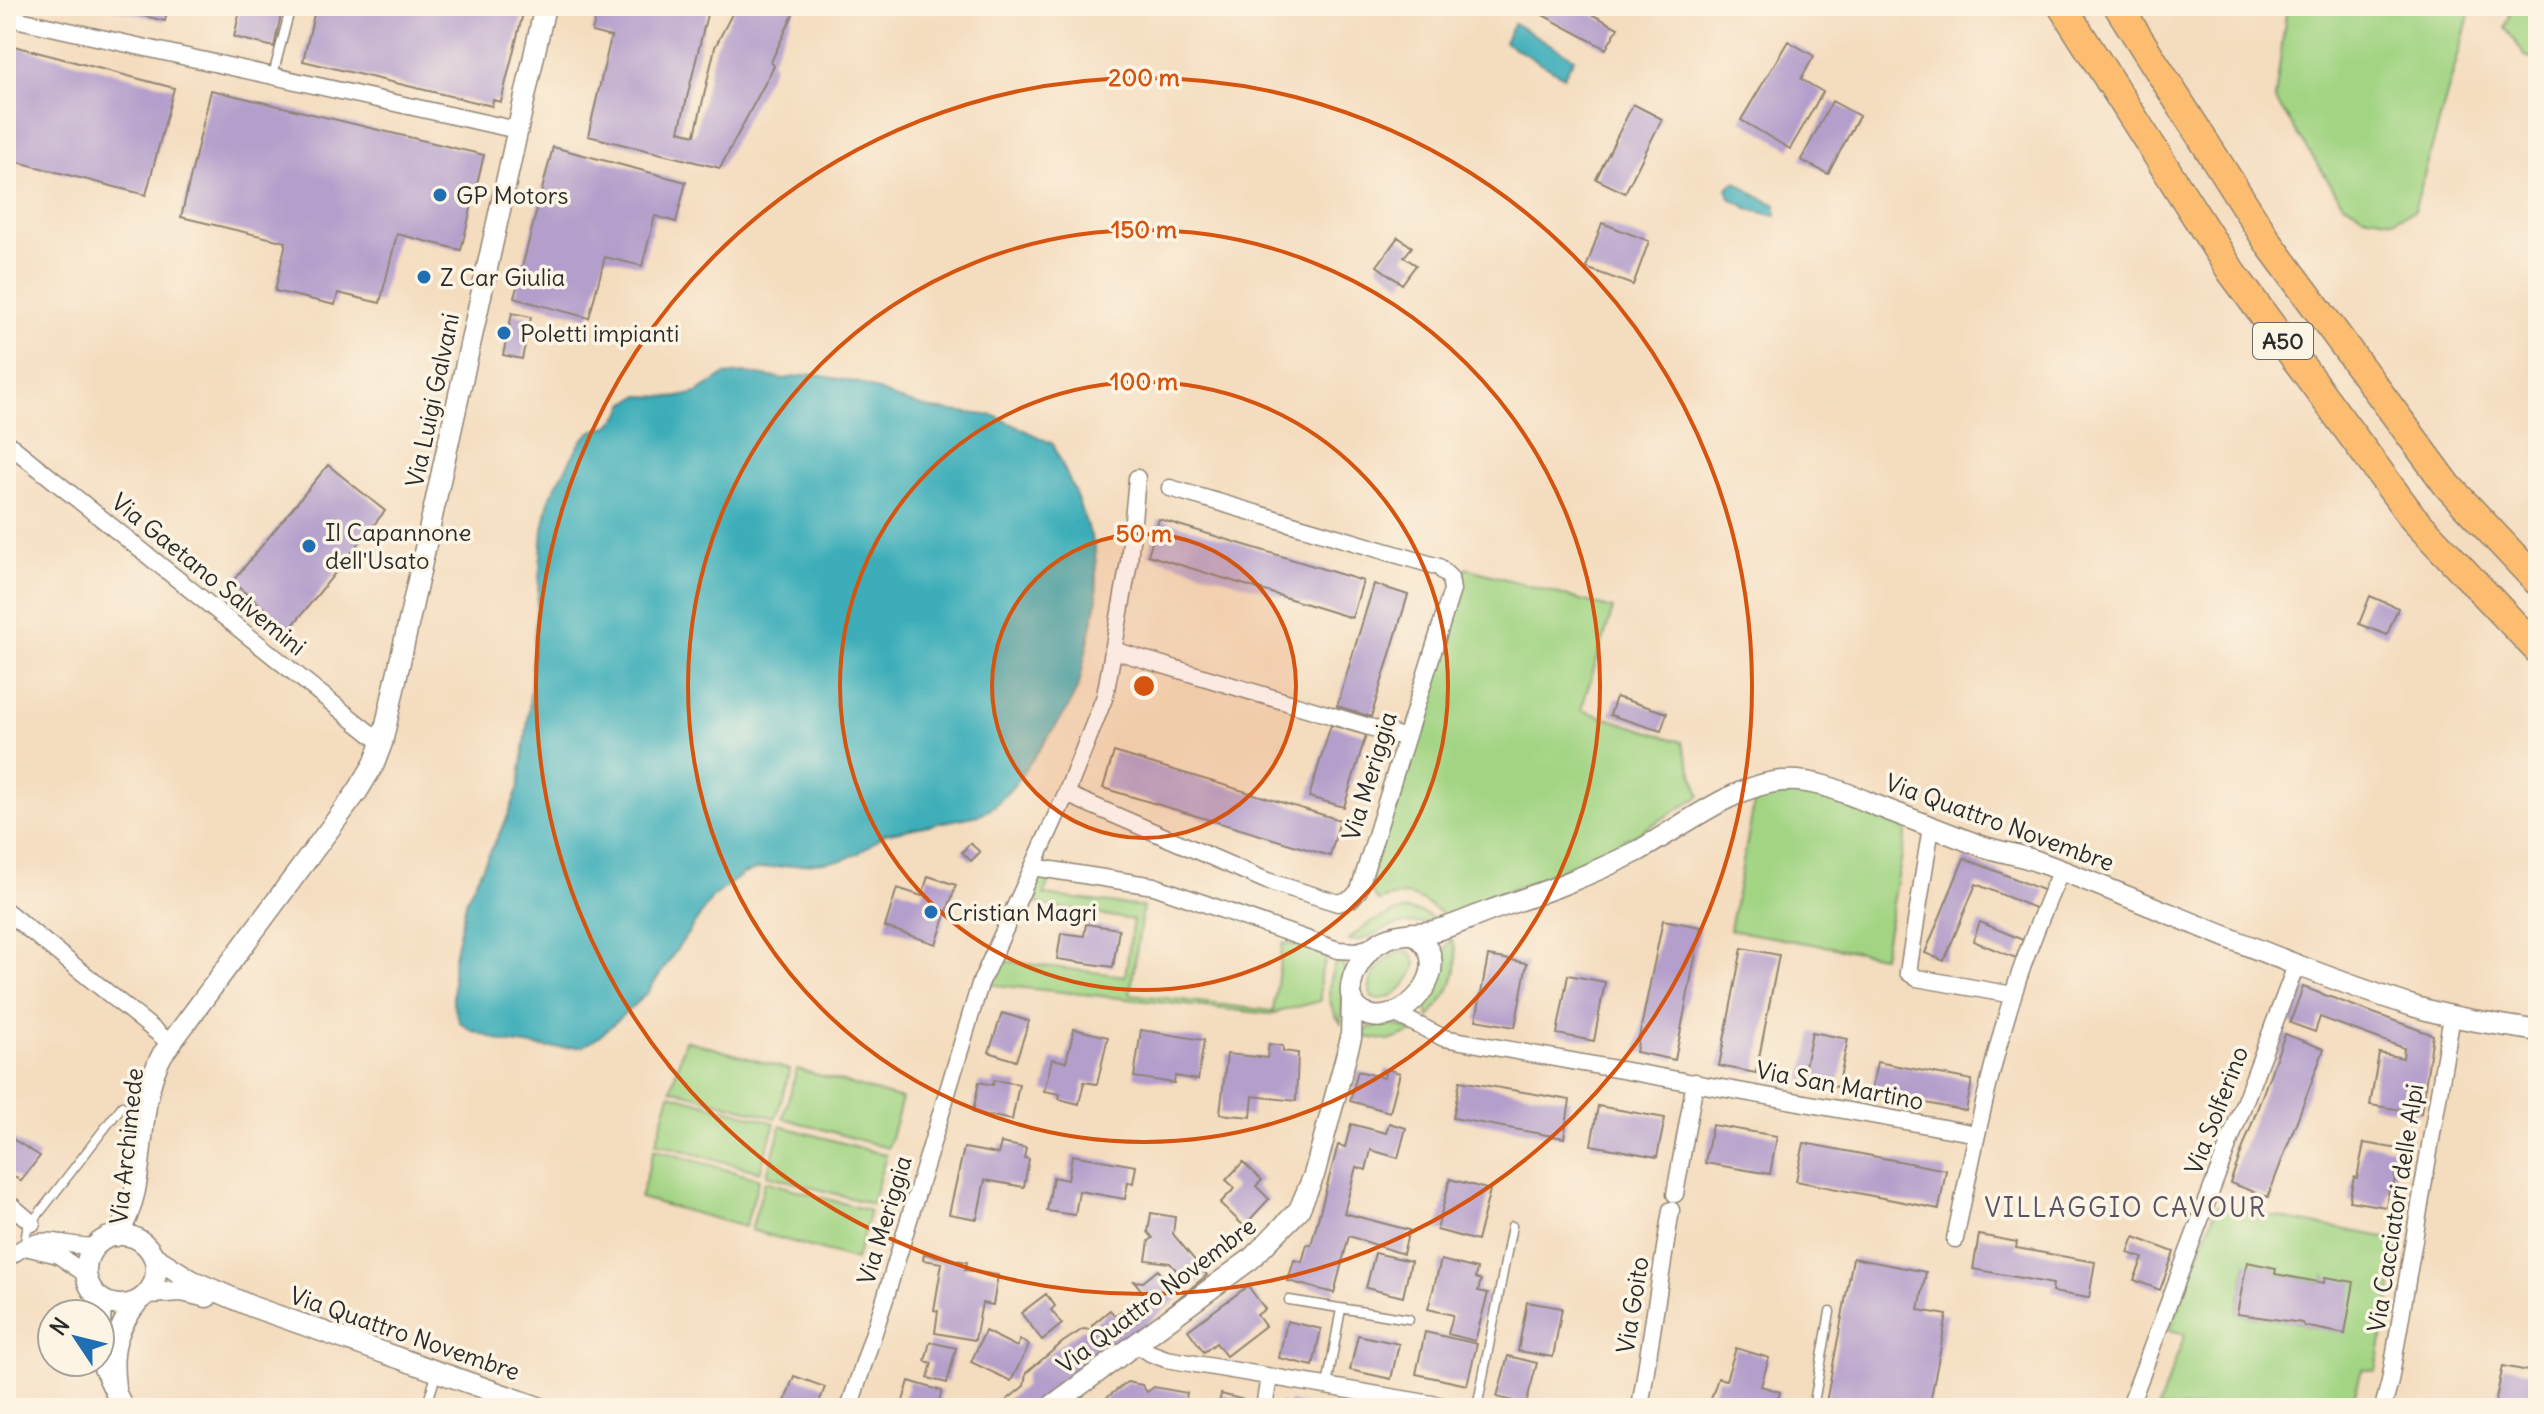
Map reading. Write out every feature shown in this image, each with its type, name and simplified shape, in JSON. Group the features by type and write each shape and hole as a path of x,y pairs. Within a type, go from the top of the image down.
{"highway":[{"name":"A50","path":"2062,6 2231,271 2404,505 2538,650"},
{"name":"A50","path":"2118,6 2270,245 2448,486 2538,582"}],"street":[{"name":"Via Luigi Galvani","path":"165,1049 357,792 374,764 382,743 545,6"},
{"path":"6,17 517,130"},
{"name":"Via Gaetano Salvemini","path":"6,442 382,743"},
{"path":"1066,794 1099,717 1129,562 1137,478"},
{"name":"Via Meriggia","path":"849,1408 980,984 1066,794 1267,881 1338,903 1351,899 1359,890 1452,590 1450,578 1439,567 1170,488"},
{"path":"1113,650 1406,738"},
{"name":"Via Quattro Novembre","path":"1411,933 1455,924 1566,884 1636,852 1735,795 1780,781 1799,781 1832,788 1981,846 2034,860 2415,1006 2452,1016 2538,1031"},
{"path":"1931,827 1908,972 1917,978 2013,995"},
{"path":"1033,867 1154,886 1338,950 1356,951 1372,947 1401,932 1420,938 1432,953"},
{"path":"1955,1239 1977,1134 2013,995 2061,870"},
{"path":"6,911 165,1049"},
{"path":"1338,950 1350,966 1357,1007 1371,1016 1394,1013 1414,999 1431,975 1432,953 1455,924"},
{"path":"1352,988 1372,947"},
{"name":"Via Solferino","path":"2129,1408 2297,963"},
{"name":"Via Quattro Novembre","path":"1049,1408 1251,1259 1299,1210 1314,1175 1351,1038 1352,988"},
{"path":"1414,999 1425,1029"},
{"name":"Via San Martino","path":"1394,1013 1444,1038 1977,1134"},
{"name":"Via Quattro Novembre","path":"1351,1038 1371,1016"},
{"name":"Via Cacciatori delle Alpi","path":"2383,1408 2452,1016"},
{"name":"Via Archimede","path":"116,1236 132,1204 148,1091 153,1071 165,1049"},
{"name":"Via Archimede","path":"148,1250 142,1211 165,1049"},
{"name":"Via Goito","path":"1640,1408 1695,1082"},
{"path":"6,1201 32,1223"},
{"path":"6,1260 50,1239 74,1246 95,1247 116,1236 129,1237 148,1250 155,1277 116,1337 115,1387"},
{"path":"95,1247 89,1259 87,1275 91,1288 100,1298"},
{"path":"24,1249 49,1251 87,1275"},
{"name":"Via Quattro Novembre","path":"148,1250 191,1280 253,1307 541,1408"},
{"name":"Via Quattro Novembre","path":"143,1296 182,1291 253,1307"},
{"path":"116,1303 123,1305 143,1296"},
{"path":"1137,1344 1166,1359 1456,1408"},
{"path":"1264,1408 1269,1377"},
{"path":"110,1378 123,1408"}],"lane":[{"path":"273,76 291,6"},
{"path":"24,1249 24,1235 32,1223 122,1106"},
{"path":"1477,1408 1512,1226"},
{"path":"1289,1300 1409,1319"},
{"path":"1327,1386 1341,1309"},
{"path":"1813,1408 1830,1312"},
{"path":"426,1408 437,1371"}],"green space":[{"path":"2287,6 2472,6 2414,211 2394,220 2363,215 2343,203 2275,99"},
{"path":"2512,6 2538,6 2538,62 2526,57 2505,27"},
{"path":"1466,568 1613,609 1581,710 1682,742 1700,796 1635,835 1548,876 1444,915 1420,899 1407,895 1378,901 1367,887"},
{"path":"1790,791 1816,795 1907,829 1883,956 1730,930 1755,800"},
{"path":"1033,880 1049,880 1044,895 1143,907 1130,994 1273,1011 1283,943 1315,948 1328,954 1320,975 1320,1001 1270,1014 986,984 996,960 1125,976 1133,920 1037,904 1039,898 1027,890"},
{"path":"1405,910 1436,919 1398,925 1362,939 1349,940 1374,921"},
{"path":"1451,938 1457,960 1456,970 1449,990 1429,1018 1426,1007 1442,971 1444,951"},
{"path":"1404,950 1411,953 1416,963 1406,984 1387,998 1372,998 1373,975 1383,963"},
{"path":"1338,957 1345,970 1341,1023 1332,1007 1329,991 1331,974"},
{"path":"1385,1025 1414,1032 1389,1041 1361,1036 1368,1028"},
{"path":"685,1040 790,1070 776,1118 671,1089"},
{"path":"797,1069 902,1099 888,1148 783,1118"},
{"path":"670,1094 775,1123 760,1172 656,1143"},
{"path":"781,1126 886,1155 872,1204 767,1175"},
{"path":"654,1149 759,1179 745,1227 640,1198"},
{"path":"765,1181 870,1211 856,1260 751,1230"},
{"path":"2217,1206 2401,1240 2376,1371 2362,1369 2351,1408 2158,1408 2185,1334 2170,1330","holes":["2247,1263 2276,1268 2275,1274 2324,1283 2325,1277 2345,1333 2237,1314"]}],"water":[{"path":"1514,23 1574,58 1564,76 1504,42"},
{"path":"1735,182 1776,205 1776,216 1751,210 1730,198 1727,188"},
{"path":"744,373 784,379 812,374 860,383 897,399 933,409 995,416 1053,444 1095,547 1097,601 1079,685 1067,710 1015,784 996,805 979,815 885,834 859,853 843,860 759,869 743,874 712,898 647,993 599,1037 581,1047 550,1048 504,1042 471,1030 460,1022 453,1004 453,961 467,898 507,818 519,786 528,720 543,529 550,496 582,440 592,431 609,426 621,414 626,403 639,396 679,397 697,393 724,375"}],"building":[{"path":"102,6 168,6 165,21"},
{"path":"241,6 283,6 274,47 234,37"},
{"path":"316,6 516,6 524,9 501,102 493,100 492,106 303,61"},
{"path":"598,6 709,6 679,131 695,135 715,47 736,6 797,6 771,62 774,66 720,168 588,136 611,37 592,32"},
{"path":"1526,6 1576,6 1618,28 1606,49"},
{"path":"1788,41 1814,56 1801,79 1823,92 1790,149 1741,120"},
{"path":"6,44 174,88 146,195 6,159"},
{"path":"211,90 484,155 461,250 397,234 380,303 338,293 335,305 275,291 286,242 181,217"},
{"path":"1832,101 1859,116 1828,174 1801,160"},
{"path":"1633,104 1662,119 1625,193 1596,179"},
{"path":"553,147 686,182 676,222 655,216 642,266 605,257 589,318 514,298"},
{"path":"1602,223 1649,241 1633,285 1586,268"},
{"path":"1398,237 1412,247 1404,257 1416,265 1402,284 1377,266"},
{"path":"512,313 531,317 522,359 503,355"},
{"name":"Il Capannone dell'Usato","path":"328,465 385,511 290,629 232,582"},
{"path":"1159,519 1363,581 1352,618 1148,555"},
{"path":"1374,584 1408,595 1371,717 1337,706"},
{"path":"2370,596 2398,608 2387,635 2359,624"},
{"path":"1616,697 1667,713 1661,731 1610,715"},
{"path":"1331,725 1366,735 1344,807 1309,797"},
{"path":"1114,752 1340,820 1330,856 1103,788"},
{"path":"970,843 980,852 971,861 962,852"},
{"path":"1964,858 2045,891 2037,909 1976,884 1944,961 1925,953"},
{"path":"928,876 956,885 936,944 885,927 897,888 922,896"},
{"path":"1663,920 1701,927 1675,1060 1636,1052"},
{"path":"1980,922 2023,940 2016,958 1973,941"},
{"path":"1086,924 1119,929 1113,967 1057,959 1061,933 1084,936"},
{"path":"1742,948 1779,955 1756,1073 1719,1066"},
{"path":"1488,956 1527,963 1515,1027 1476,1020"},
{"path":"1568,975 1605,982 1594,1041 1557,1034"},
{"path":"2303,987 2433,1035 2421,1113 2370,1105 2379,1053 2403,1058 2404,1048 2320,1017 2315,1032 2290,1023"},
{"path":"1002,1013 1029,1021 1016,1061 989,1052"},
{"path":"1074,1029 1108,1037 1097,1084 1084,1082 1079,1104 1059,1099 1060,1094 1044,1091 1052,1059 1066,1062"},
{"path":"1141,1030 1204,1040 1198,1080 1175,1076 1174,1083 1134,1077"},
{"path":"1812,1032 1848,1039 1838,1087 1802,1080"},
{"path":"2285,1034 2324,1049 2268,1197 2230,1183"},
{"path":"1269,1044 1283,1046 1283,1051 1298,1053 1296,1101 1253,1096 1251,1117 1220,1114 1227,1054 1267,1058"},
{"path":"1877,1062 1972,1080 1966,1111 1871,1092"},
{"path":"1386,1069 1400,1073 1390,1112 1350,1101 1358,1071 1384,1078"},
{"path":"994,1080 1019,1084 1012,1120 973,1112 979,1082 993,1085"},
{"path":"1460,1081 1570,1100 1564,1138 1453,1118"},
{"path":"1598,1106 1665,1118 1657,1157 1591,1145"},
{"path":"1389,1123 1406,1128 1398,1158 1371,1150 1366,1170 1356,1167 1344,1213 1409,1230 1403,1254 1349,1236 1334,1293 1288,1281 1294,1260 1302,1262 1307,1244 1311,1245 1338,1145 1345,1147 1351,1124 1386,1133"},
{"path":"1712,1125 1777,1136 1770,1174 1705,1163"},
{"path":"6,1135 40,1156 21,1181 6,1170"},
{"path":"1001,1143 1026,1148 1024,1158 1029,1159 1024,1187 985,1180 977,1219 949,1214 964,1148 998,1154"},
{"path":"1804,1143 1946,1170 1939,1209 1796,1181"},
{"path":"2364,1143 2405,1150 2401,1172 2396,1171 2386,1207 2349,1201"},
{"path":"1072,1155 1136,1166 1133,1183 1128,1182 1125,1199 1079,1191 1075,1215 1047,1211 1053,1177 1068,1180"},
{"path":"1243,1162 1262,1180 1256,1186 1269,1199 1244,1226 1220,1203 1235,1188 1226,1180"},
{"path":"1450,1179 1490,1190 1477,1241 1437,1230"},
{"path":"1151,1213 1175,1217 1173,1234 1207,1275 1044,1408 997,1408 1024,1386 1026,1373 1063,1342 1083,1329 1092,1330 1092,1325 1110,1310 1115,1316 1123,1310 1130,1311 1147,1297 1134,1281 1143,1282 1158,1270 1167,1281 1178,1272 1170,1263 1146,1260 1149,1241 1153,1238 1148,1232"},
{"path":"1979,1235 2017,1242 2016,1248 2095,1262 2089,1298 2052,1292 2053,1284 1973,1269"},
{"path":"2134,1237 2174,1252 2160,1290 2134,1280 2143,1258 2128,1253"},
{"path":"1375,1253 1411,1261 1403,1297 1366,1288"},
{"path":"924,1254 967,1262 965,1270 998,1275 993,1305 982,1303 975,1340 935,1333 938,1311 934,1310 942,1263 923,1260"},
{"path":"1853,1258 1926,1272 1919,1310 1947,1315 1929,1408 1825,1408"},
{"path":"1441,1260 1477,1269 1475,1278 1481,1280 1478,1291 1488,1293 1475,1341 1448,1334 1453,1315 1428,1309"},
{"path":"2247,1262 2276,1268 2275,1274 2324,1283 2325,1277 2354,1282 2345,1334 2304,1326 2302,1323 2237,1314"},
{"path":"1248,1286 1265,1309 1257,1315 1265,1326 1226,1356 1216,1343 1204,1352 1188,1330"},
{"path":"1046,1294 1055,1306 1051,1310 1062,1324 1042,1340 1021,1313"},
{"path":"1527,1302 1562,1308 1553,1357 1518,1351"},
{"path":"1287,1321 1321,1329 1313,1366 1279,1358"},
{"path":"985,1331 1017,1347 1020,1340 1029,1345 1011,1381 971,1362"},
{"path":"1425,1332 1477,1344 1467,1385 1416,1374"},
{"path":"1358,1335 1399,1344 1391,1379 1350,1370"},
{"path":"930,1342 956,1348 947,1383 928,1378 932,1363 925,1361"},
{"path":"1736,1348 1769,1358 1761,1386 1780,1392 1776,1408 1708,1408 1718,1378 1726,1380"},
{"path":"1508,1356 1537,1363 1526,1404 1497,1397"},
{"path":"2503,1366 2538,1373 2532,1408 2494,1408"},
{"path":"794,1376 825,1387 817,1408 794,1408 795,1405 785,1401"},
{"path":"909,1381 942,1391 937,1408 901,1408"},
{"path":"1127,1382 1142,1385 1147,1392 1154,1387 1187,1393 1184,1408 1093,1408"},
{"path":"1221,1394 1256,1403 1254,1408 1218,1408"},
{"path":"1289,1401 1314,1407 1314,1408 1287,1408"}],"place":[{"name":"GP Motors","path":"440,195"},
{"name":"Z Car Giulia","path":"424,277"},
{"name":"Poletti impianti","path":"504,333"},
{"name":"Il Capannone dell'Usato","path":"309,546"},
{"name":"Cristian Magri","path":"931,912"}],"district":[{"name":"VILLAGGIO CAVOUR","path":"2126,1207"}]}
